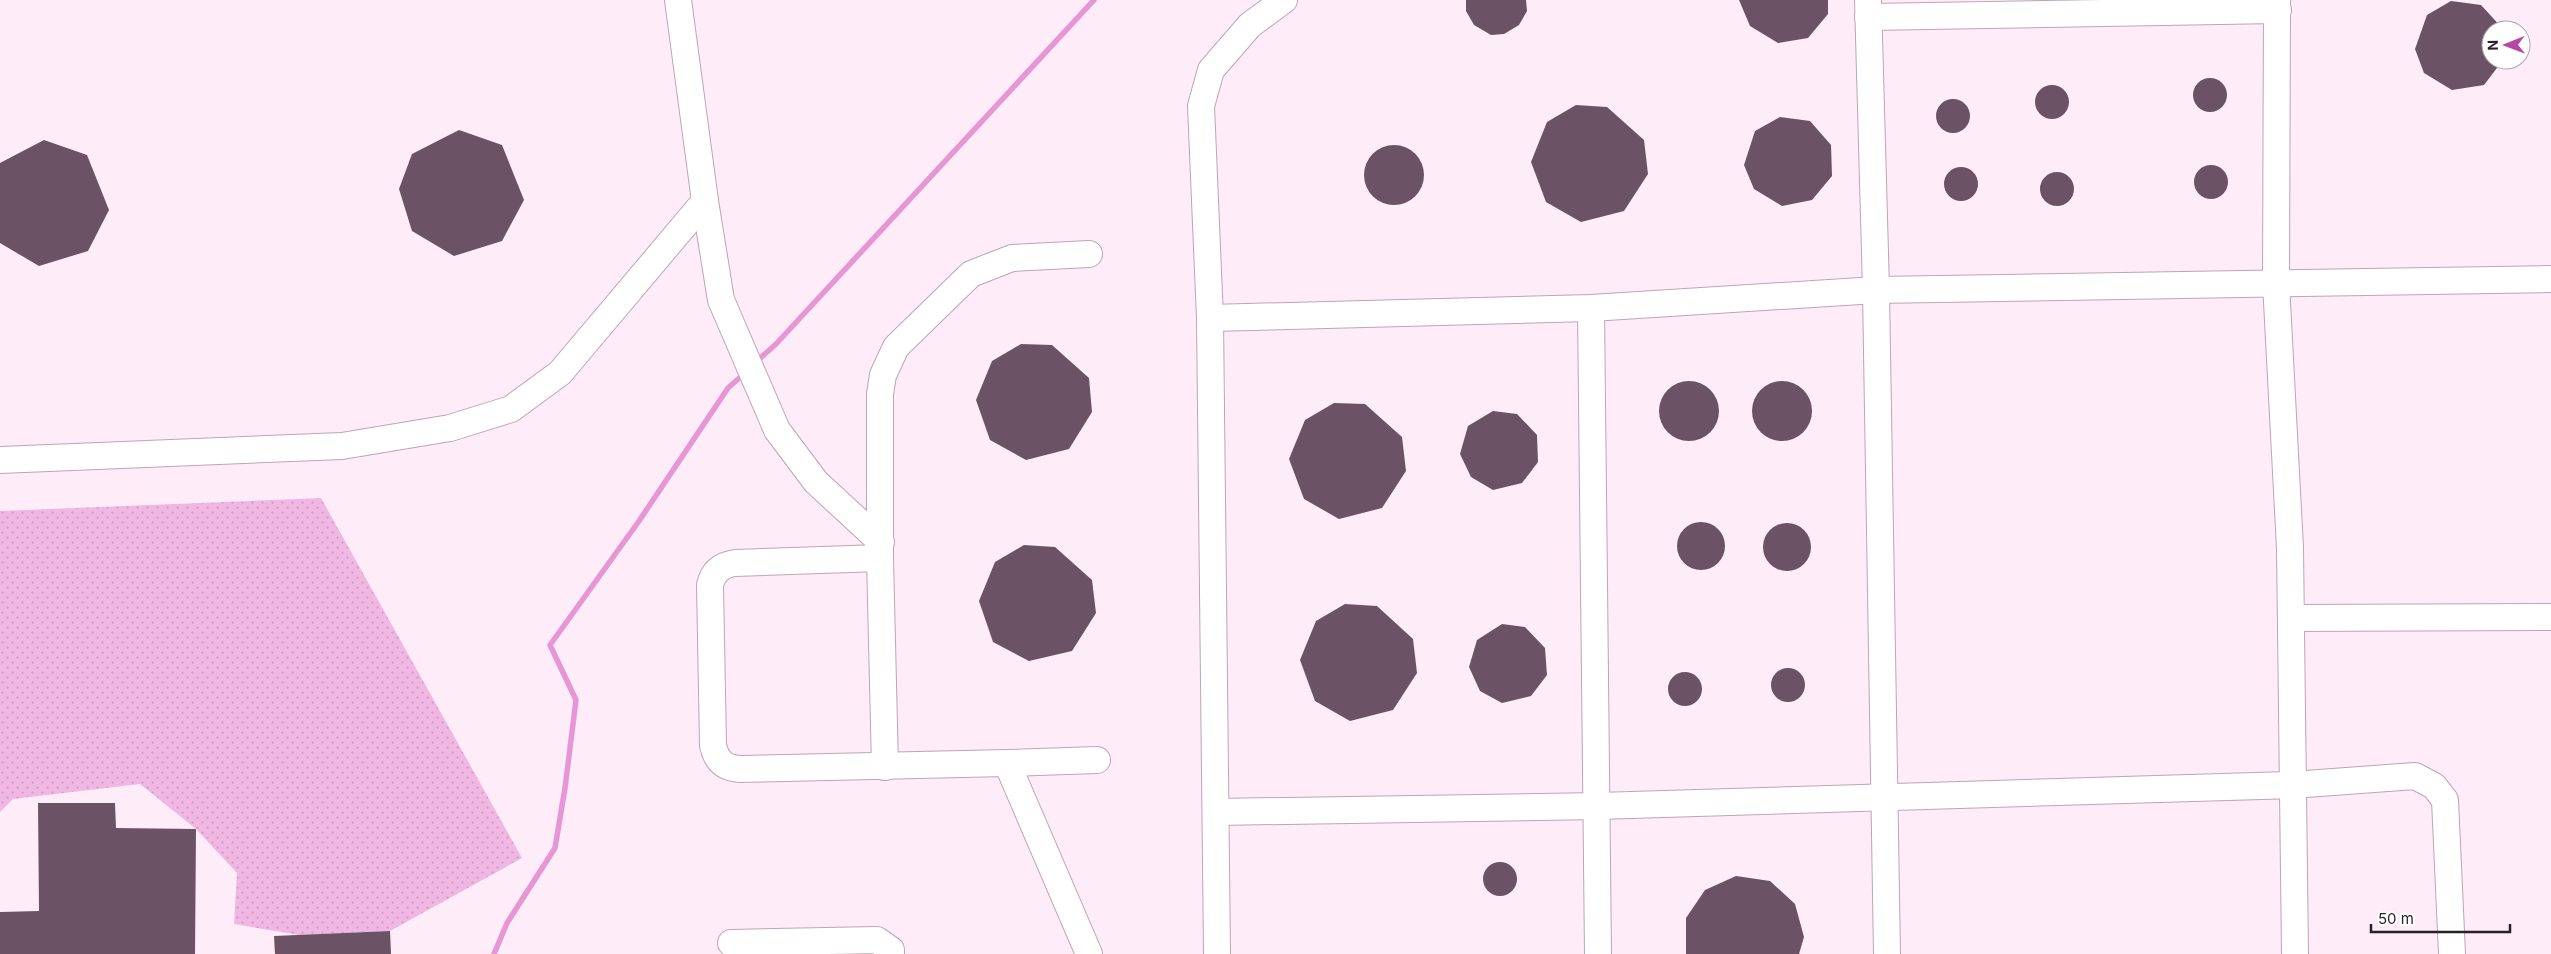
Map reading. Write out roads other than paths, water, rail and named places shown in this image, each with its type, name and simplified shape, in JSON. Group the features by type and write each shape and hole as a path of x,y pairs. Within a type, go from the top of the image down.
{"lane":[{"path":"678,0 705,201 721,300 778,430 816,482 881,550"},
{"path":"1217,954 1210,318 1201,106 1212,70 1250,25 1284,0"},
{"path":"1887,954 1876,290 1868,9 2278,5 2276,282 2290,548 2295,954"},
{"path":"0,460 342,446 450,428 512,409 560,373 705,201"},
{"path":"885,767 880,394 883,375 896,347 971,274 1012,258 1089,254"},
{"path":"1210,318 1591,308 1876,290 2551,279"},
{"path":"1591,308 1598,806 1598,954"},
{"path":"881,550 735,563 728,564 715,572 710,585 713,745 718,760 732,769 885,767 1098,760"},
{"path":"2291,618 2551,617"},
{"path":"1007,763 1089,954"},
{"path":"1216,812 1598,806 1884,798 2292,785 2415,776 2434,786 2445,800 2452,954"},
{"path":"731,943 877,940 891,950 891,954"}],"waterway":[{"path":"756,362 776,344 1094,0"},
{"path":"494,954 507,923 555,848 576,700 550,645 639,521 728,388 746,372"}]}
